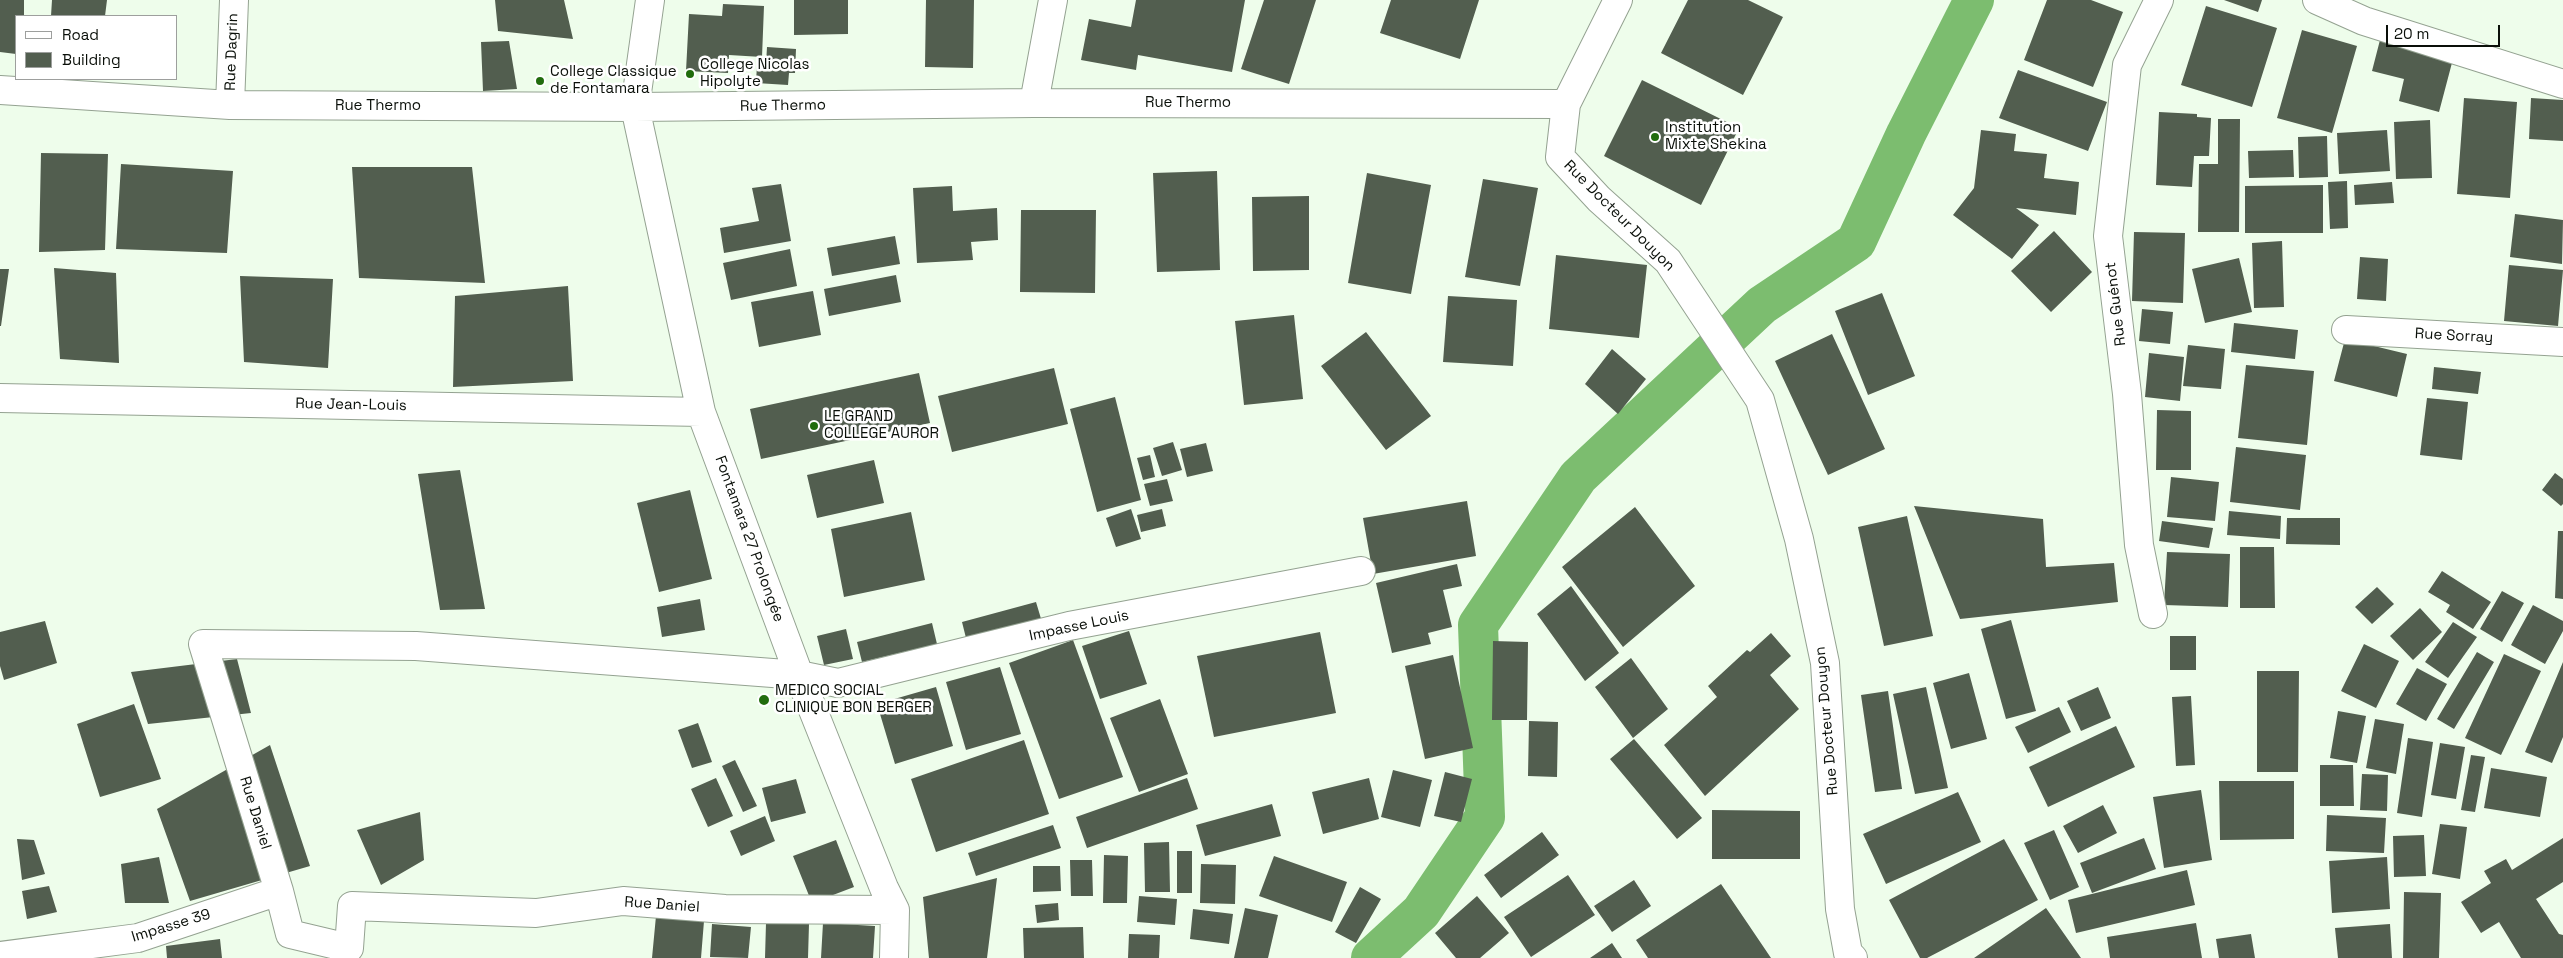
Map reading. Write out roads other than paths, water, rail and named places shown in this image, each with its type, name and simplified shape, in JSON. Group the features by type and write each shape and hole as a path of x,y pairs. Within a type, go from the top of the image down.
{"street":[{"name":"Rue Dagrin","path":"230,105 234,0"},
{"path":"635,108 650,0"},
{"path":"1034,102 1053,0"},
{"name":"Rue Docteur Douyon","path":"1618,0 1566,104 1560,157 1599,199 1668,261 1760,400 1799,539 1826,663 1840,909 1847,956"},
{"name":"Rue Guénot","path":"2152,614 2139,545 2127,394 2108,236 2127,65 2159,0"},
{"path":"2317,0 2364,21 2563,84"},
{"name":"Rue Thermo","path":"0,90 230,105 635,108 1034,102 1566,104"},
{"name":"Fontamara 27 Prolongée","path":"635,108 701,412 799,675 884,888 895,910 894,958"},
{"name":"Rue Sorray","path":"2346,330 2563,342"},
{"name":"Rue Jean-Louis","path":"0,398 701,412"},
{"name":"Impasse Louis","path":"799,675 838,683 1069,626 1361,571"},
{"name":"Rue Daniel","path":"799,675 416,646 204,644 279,890 290,934 349,948 352,906 536,913 623,901 726,909 895,910"},
{"name":"Impasse 39","path":"0,956 138,938 279,890"}],"waterway":[{"path":"1371,958 1421,912 1485,817 1478,625 1578,477 1762,305 1856,242 1906,134 1974,0"}],"place":[{"name":"College Nicolas Hipolyte","path":"690,74"},
{"name":"College Classique de Fontamara","path":"540,81"},
{"name":"Institution Mixte Shekina","path":"1655,137"},
{"name":"LE GRAND COLLEGE AUROR","path":"814,426"},
{"name":"MEDICO SOCIAL CLINIQUE BON BERGER","path":"764,700"}]}
